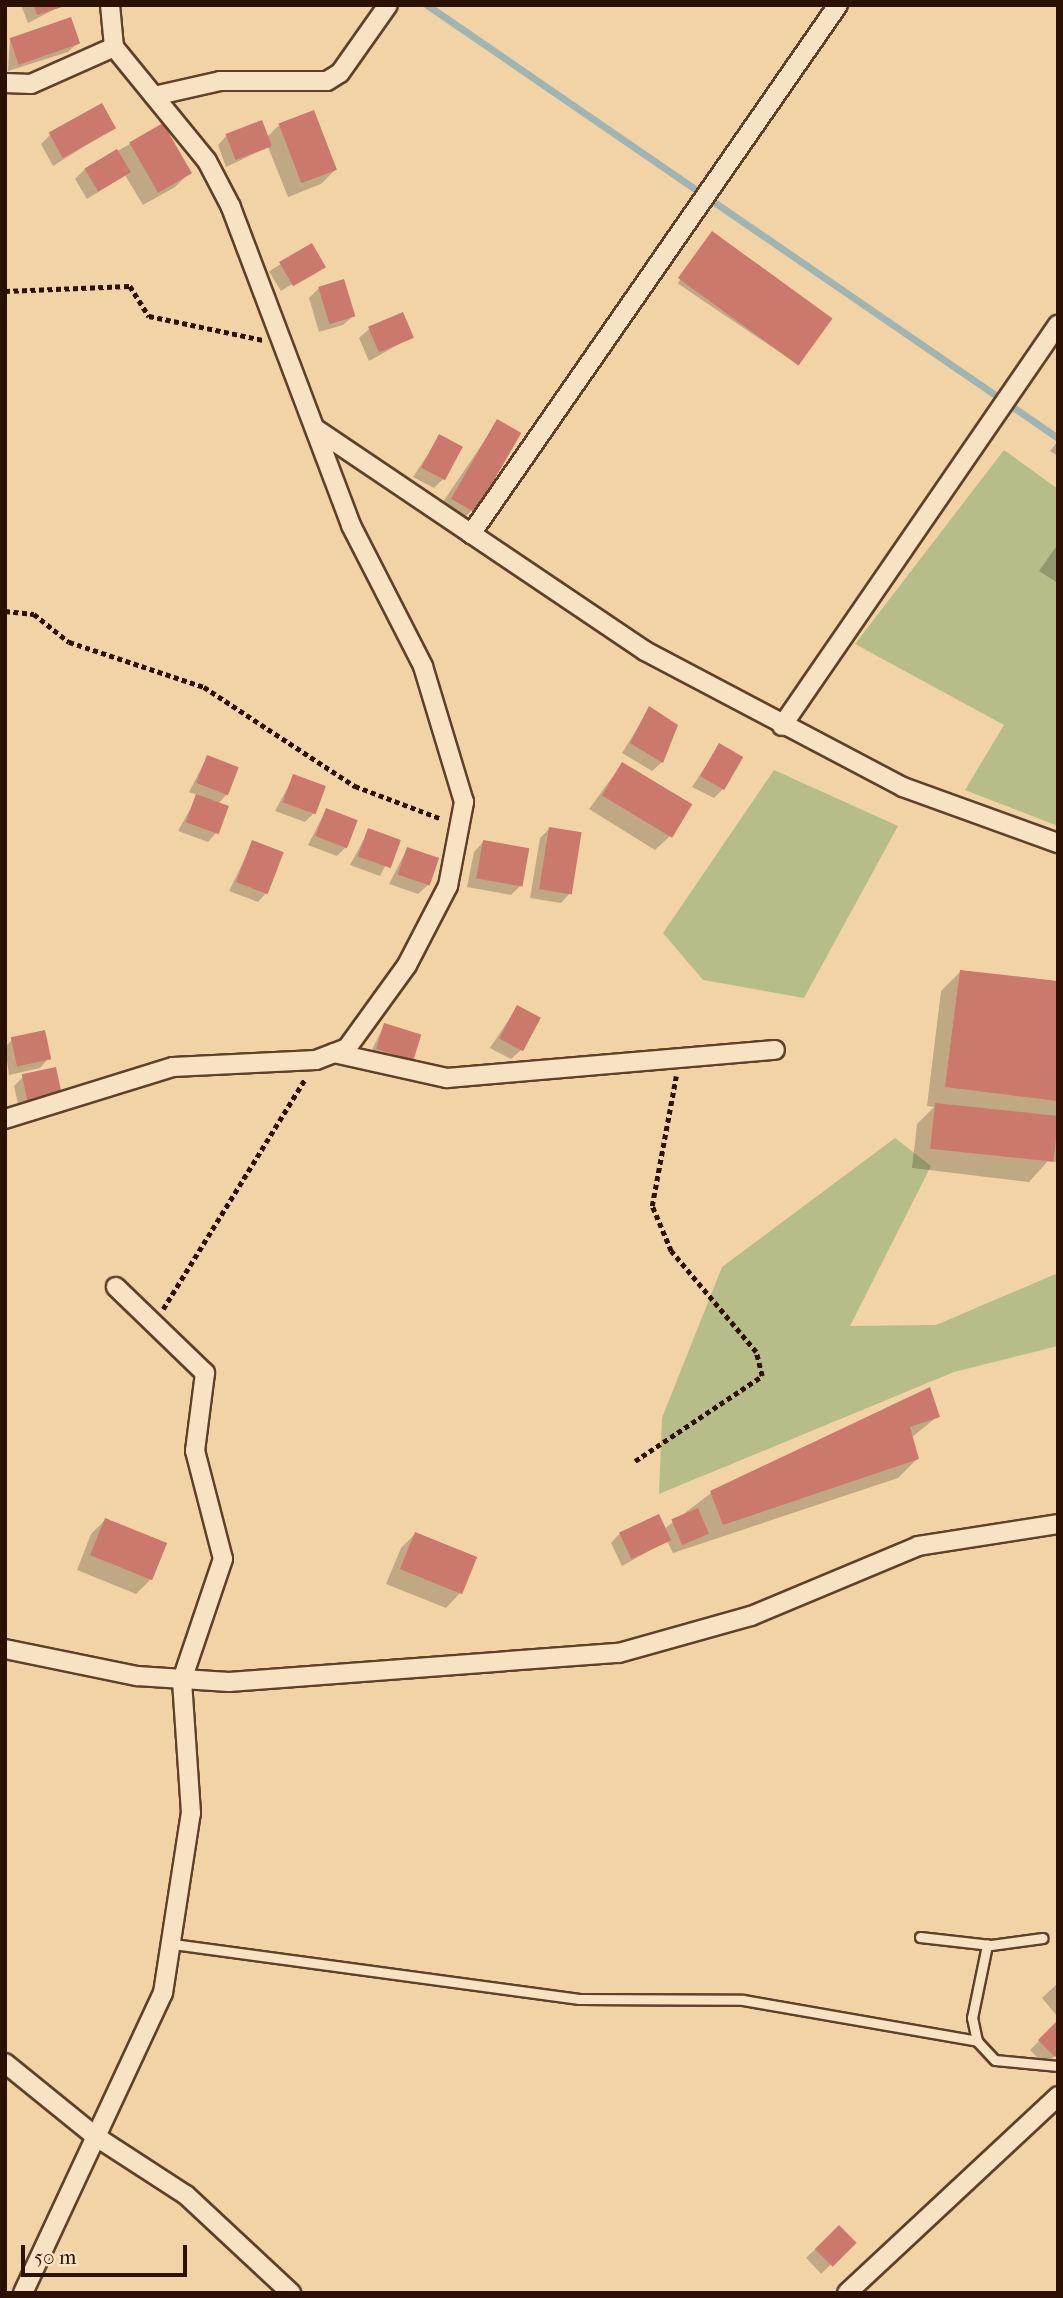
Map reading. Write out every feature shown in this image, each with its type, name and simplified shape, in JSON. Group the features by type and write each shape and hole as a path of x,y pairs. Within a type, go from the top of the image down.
{"street":[{"path":"5,1119 173,1066 316,1060 347,1048 407,965 448,886 464,802 423,666 351,525 231,207 206,161 114,47 110,5"},
{"path":"154,96 220,82 327,81 340,73 388,5"},
{"path":"471,534 838,5"},
{"path":"5,83 31,83 114,47"},
{"path":"782,726 1058,325"},
{"path":"316,429 645,651 782,726 903,787 1058,843"},
{"path":"334,1053 447,1078 681,1055 775,1050"},
{"path":"23,2293 95,2136 146,2039 173,1944 191,1813 182,1680 223,1559 195,1451 205,1374 116,1287"},
{"path":"5,1649 182,1680 229,1682 661,1646 751,1616 918,1546 1058,1524"},
{"path":"5,2063 95,2136 186,2195 291,2293"},
{"path":"847,2293 1058,2096"}],"lane":[{"path":"919,1937 987,1945 1043,1938"},
{"path":"173,1944 579,1999 743,2000 977,2041"},
{"path":"987,1945 972,2018 977,2041 995,2060 1058,2066"}],"path":[{"path":"5,291 130,286 149,316 282,342"},
{"path":"5,611 34,614 69,642 204,687 355,786 459,826"},
{"path":"635,1461 762,1376 756,1352 671,1251 652,1206 681,1055"},
{"path":"153,1325 316,1060"}],"green space":[{"path":"1004,450 1058,489 1058,826 965,790 1004,725 855,644"},
{"path":"774,770 898,826 804,998 703,980 663,933"},
{"path":"895,1138 931,1166 850,1326 936,1325 1058,1273 1058,1346 954,1372 659,1494 662,1418 722,1267"}],"building":[{"path":"34,5 65,5 65,6 37,15"},
{"path":"71,17 80,43 19,65 10,38"},
{"path":"102,103 116,128 63,158 49,133"},
{"path":"314,110 337,170 301,183 279,124"},
{"path":"262,120 272,146 236,160 226,134"},
{"path":"163,123 192,173 158,193 129,142"},
{"path":"117,149 131,172 98,192 84,169"},
{"path":"712,231 833,319 798,366 678,278"},
{"path":"312,243 326,267 293,286 279,262"},
{"path":"344,279 355,316 330,324 318,287"},
{"path":"403,312 414,338 379,353 368,327"},
{"path":"497,419 521,433 475,513 451,499"},
{"path":"439,434 463,447 445,480 421,468"},
{"path":"649,706 678,725 663,763 630,743"},
{"path":"719,743 743,757 724,790 700,776"},
{"path":"207,755 239,767 228,795 196,783"},
{"path":"622,762 692,804 672,838 602,795"},
{"path":"293,774 326,786 316,814 283,802"},
{"path":"196,794 229,806 219,834 186,822"},
{"path":"326,808 358,820 347,848 315,836"},
{"path":"549,827 582,832 572,894 539,889"},
{"path":"368,828 401,840 391,868 358,856"},
{"path":"252,840 284,852 268,894 236,882"},
{"path":"483,840 529,848 523,887 476,878"},
{"path":"407,847 439,858 430,885 398,874"},
{"path":"960,970 1058,981 1058,1101 945,1087"},
{"path":"517,1005 541,1018 523,1051 499,1039"},
{"path":"384,1023 421,1034 413,1060 376,1049"},
{"path":"45,1030 51,1059 17,1067 11,1037"},
{"path":"56,1067 62,1096 28,1104 22,1074"},
{"path":"935,1103 1058,1116 1054,1162 930,1149"},
{"path":"930,1387 940,1417 910,1427 919,1459 723,1525 710,1491"},
{"path":"698,1508 709,1534 682,1545 671,1519"},
{"path":"659,1514 671,1540 631,1559 619,1533"},
{"path":"105,1518 167,1543 152,1580 90,1555"},
{"path":"415,1532 477,1557 462,1594 400,1569"},
{"path":"1058,2020 1058,2055 1055,2057 1038,2040"},
{"path":"839,2225 857,2243 833,2267 815,2249"}],"waterway":[{"path":"427,5 1058,438"}]}
